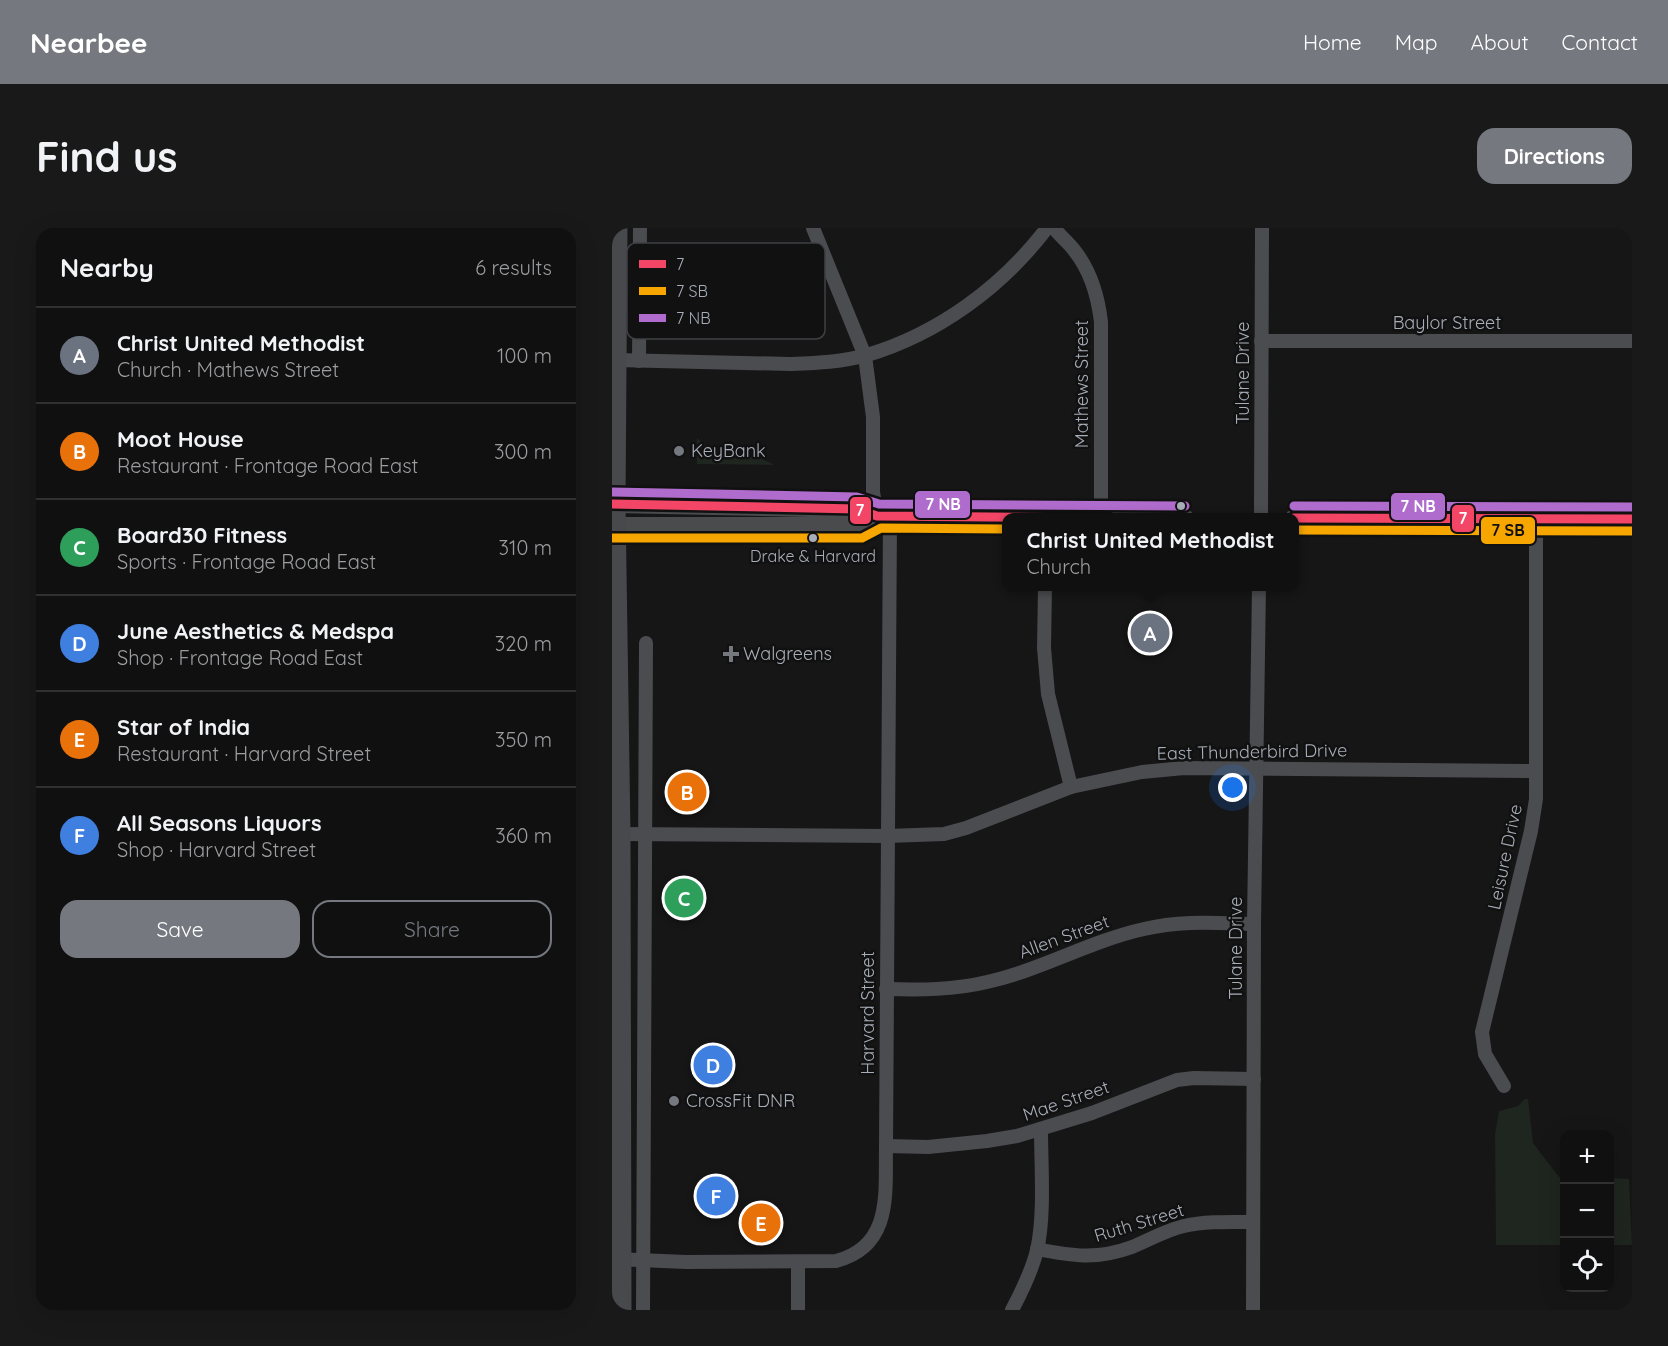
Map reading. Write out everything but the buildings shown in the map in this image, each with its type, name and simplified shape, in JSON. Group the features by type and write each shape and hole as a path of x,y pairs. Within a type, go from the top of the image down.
{"highway":[{"path":"617,228 615,504 617,1260 621,1310"}],"main road":[{"path":"615,504 857,509 883,516 1002,517"},
{"path":"616,526 862,526 883,516"},
{"path":"1299,518 1632,519"}],"street":[{"path":"640,228 640,243"},
{"name":"Harvard Street","path":"813,228 819,243"},
{"path":"616,360 790,364 865,356 926,331 978,298 1026,254 1047,228"},
{"name":"Mathews Street","path":"1054,228 1074,250 1085,268 1098,302 1101,322 1101,513"},
{"name":"Tulane Drive","path":"1261,513 1262,228"},
{"name":"Harvard Street","path":"617,1260 644,1262 836,1261 850,1257 862,1249 874,1236 884,1217 887,836 883,516 873,492 873,417 865,356 825,258"},
{"path":"639,339 639,361"},
{"name":"Baylor Street","path":"1261,341 1632,341"},
{"name":"Leisure Drive","path":"1504,1086 1485,1054 1482,1032 1532,831 1536,799 1536,519"},
{"path":"1045,591 1044,648 1048,693 1071,787"},
{"name":"Tulane Drive","path":"1253,1310 1254,924 1259,591"},
{"path":"644,1310 646,643"},
{"name":"East Thunderbird Drive","path":"616,832 645,835 922,836 944,834 966,828 1071,787 1142,772 1184,768 1535,771"},
{"name":"Allen Street","path":"886,989 958,988 988,982 1116,936 1147,928 1204,922 1254,924"},
{"name":"Mae Street","path":"886,1146 928,1147 1017,1136 1092,1113 1177,1080 1254,1079"},
{"path":"1012,1310 1031,1270 1037,1249 1040,1229 1041,1129"},
{"name":"Ruth Street","path":"1037,1249 1083,1257 1099,1256 1132,1247 1182,1226 1201,1223 1253,1222"},
{"path":"798,1262 798,1310"}],"shaded area":[{"path":"697,438 715,449 755,457 774,465 697,464"},
{"path":"1528,1099 1533,1143 1560,1177 1560,1245 1496,1245 1495,1134 1499,1111 1518,1106"},
{"path":"1614,1178 1629,1179 1632,1245 1614,1245"}],"transit line":[{"path":"612,492 857,497 879,504 1185,506"},
{"name":"7","path":"612,504 857,509 877,516 1002,517"},
{"path":"1294,506 1632,507"},
{"name":"7","path":"1299,518 1632,519"},
{"path":"612,538 862,538 881,528 1002,529"},
{"path":"1299,530 1632,531"}],"place":[{"name":"KeyBank","path":"679,451"},
{"name":"Drake & Harvard","path":"813,538"},
{"name":"Christ United Methodist","path":"1150,633"},
{"name":"Walgreens","path":"731,654"},
{"name":"Moot House","path":"687,792"},
{"name":"Board30 Fitness","path":"684,898"},
{"name":"June Aesthetics & Medspa","path":"713,1065"},
{"name":"CrossFit DNR","path":"674,1101"},
{"name":"All Seasons Liquors","path":"716,1196"},
{"name":"Star of India","path":"761,1223"}]}
